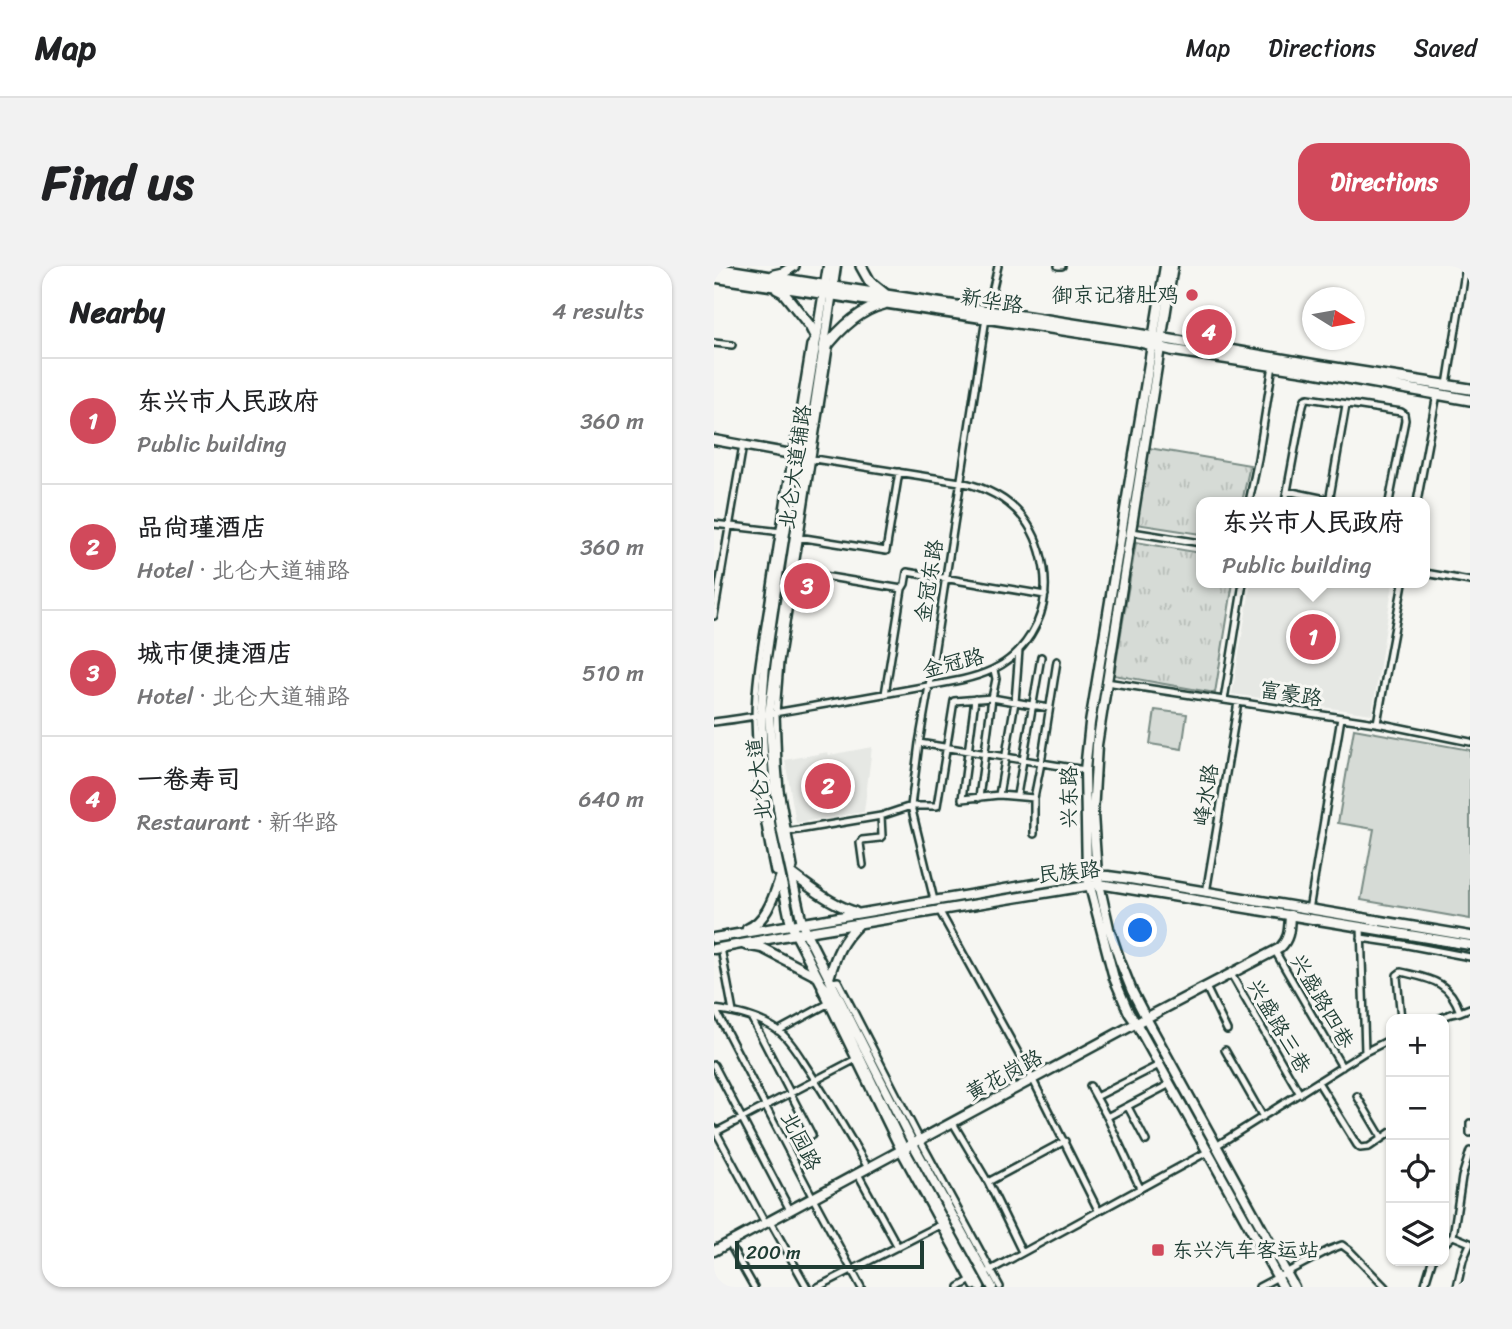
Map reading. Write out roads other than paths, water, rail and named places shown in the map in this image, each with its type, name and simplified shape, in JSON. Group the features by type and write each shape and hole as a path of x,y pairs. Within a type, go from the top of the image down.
{"main road":[{"path":"766,280 794,266"},
{"name":"北仑大道","path":"828,266 829,316 810,458 793,570 765,715 775,789 802,923 825,980 830,1003 902,1150 973,1282 980,1287"},
{"name":"北仑大道","path":"836,266 816,338 782,532 765,665 765,791 780,876 795,934 825,980 988,1271 992,1287"},
{"path":"823,351 839,330 886,299 870,282 861,266"},
{"name":"兴东路","path":"1165,266 1132,532 1115,621 1097,745 1093,814 1098,879 1109,928 1132,991 1294,1287"},
{"name":"兴东路","path":"1174,266 1157,342 1090,723 1085,770 1088,880 1114,978 1129,1013 1283,1287"},
{"name":"新华路","path":"714,268 746,270 766,280"},
{"name":"新华路","path":"714,277 766,280 987,314 1136,341 1470,389"},
{"path":"766,280 783,292 810,326 816,338"},
{"name":"新华路","path":"1157,342 1470,400"},
{"path":"714,440 795,454"},
{"path":"791,872 819,894 858,913"},
{"path":"737,934 754,926 762,917 772,901 780,876"},
{"name":"民族路","path":"1098,879 1470,945"},
{"name":"民族路","path":"714,938 934,900 1098,879 1130,879 1470,936"},
{"name":"民族路","path":"718,948 939,910 1088,880"},
{"path":"1275,951 1286,942 1289,935 1290,915"},
{"path":"739,944 762,948 825,980 838,949 859,923"},
{"name":"黄花岗路","path":"714,1251 1275,951"}],"street":[{"name":"金冠东路","path":"934,900 911,806 987,314 998,266"},
{"path":"1447,385 1466,266"},
{"name":"北仑大道辅路","path":"810,458 830,341 829,316"},
{"path":"714,343 732,345"},
{"path":"1250,497 1273,365"},
{"path":"1418,497 1437,394"},
{"path":"1286,497 1305,399 1308,398 1404,414 1391,497"},
{"path":"1330,497 1346,405"},
{"path":"714,616 743,445"},
{"name":"金冠路","path":"714,722 962,681 994,670 1019,650 1034,628 1042,609 1045,573 1034,535 1021,515 992,492 960,482 810,458"},
{"path":"798,537 886,551 899,472"},
{"path":"1287,491 1312,497"},
{"path":"714,524 782,532"},
{"path":"1132,532 1196,542"},
{"path":"793,570 902,589"},
{"path":"885,694 907,572 1045,596"},
{"path":"1430,574 1470,581"},
{"path":"1224,700 1242,588"},
{"path":"1377,723 1402,588"},
{"path":"999,795 1015,702 1019,650"},
{"path":"1017,795 1041,657"},
{"path":"1034,834 1034,798 1057,661"},
{"path":"979,798 996,679 994,670"},
{"name":"富豪路","path":"1107,682 1377,723 1470,742"},
{"path":"785,832 881,816 911,806 937,806 954,701 992,698 1049,708"},
{"path":"975,699 961,797 964,800 999,795 1034,798"},
{"name":"峰水路","path":"1206,893 1238,702"},
{"path":"1309,910 1341,718"},
{"path":"919,743 1085,770"},
{"path":"863,865 860,843 862,840 882,836 881,816"},
{"path":"939,910 1065,1141 1098,1210"},
{"path":"1361,927 1365,1052"},
{"path":"1361,938 1470,957"},
{"path":"718,948 733,1012"},
{"name":"兴盛路四巷","path":"1275,951 1342,1067"},
{"path":"1401,1014 1397,977 1401,972 1435,981 1446,987 1460,1012"},
{"name":"兴盛路三巷","path":"1231,974 1300,1094"},
{"path":"1206,987 1227,1030"},
{"path":"778,1031 830,1003"},
{"path":"1449,1015 1470,1007"},
{"path":"715,1009 752,1018 778,1031 797,1052 869,1168"},
{"name":"北园路","path":"715,1009 861,1287"},
{"path":"752,1018 811,1135"},
{"path":"1216,1146 1386,1042"},
{"path":"1225,1050 1263,1117"},
{"path":"807,1287 715,1130 766,1107 857,1058"},
{"path":"714,1065 790,1210"},
{"path":"1096,1097 1159,1065"},
{"path":"1318,1083 1357,1145 1369,1147 1386,1135"},
{"path":"1107,1118 1170,1084"},
{"path":"1090,1086 1140,1188"},
{"path":"1357,1096 1382,1138"},
{"path":"1128,1107 1146,1141"},
{"path":"953,1123 988,1182 1022,1252"},
{"path":"1470,1123 1470,1133"},
{"path":"988,1182 1065,1141"},
{"path":"1449,1240 1453,1236 1462,1177 1470,1151"},
{"path":"1000,1287 988,1271 1208,1152"},
{"path":"858,1174 898,1247"},
{"path":"818,1287 943,1224"},
{"path":"1453,1236 1470,1244 1465,1253 1457,1287"},
{"path":"729,1243 754,1287"},
{"path":"1259,1287 1342,1245 1385,1287"},
{"path":"1424,1287 1430,1266"},
{"path":"959,1287 973,1282"}],"place":[{"name":"御京记猪肚鸡","path":"1192,295"},
{"name":"一卷寿司","path":"1209,332"},
{"name":"城市便捷酒店","path":"807,586"},
{"name":"东兴市人民政府","path":"1313,637"},
{"name":"品尚瑾酒店","path":"828,786"},
{"name":"东兴汽车客运站","path":"1158,1250"}]}
